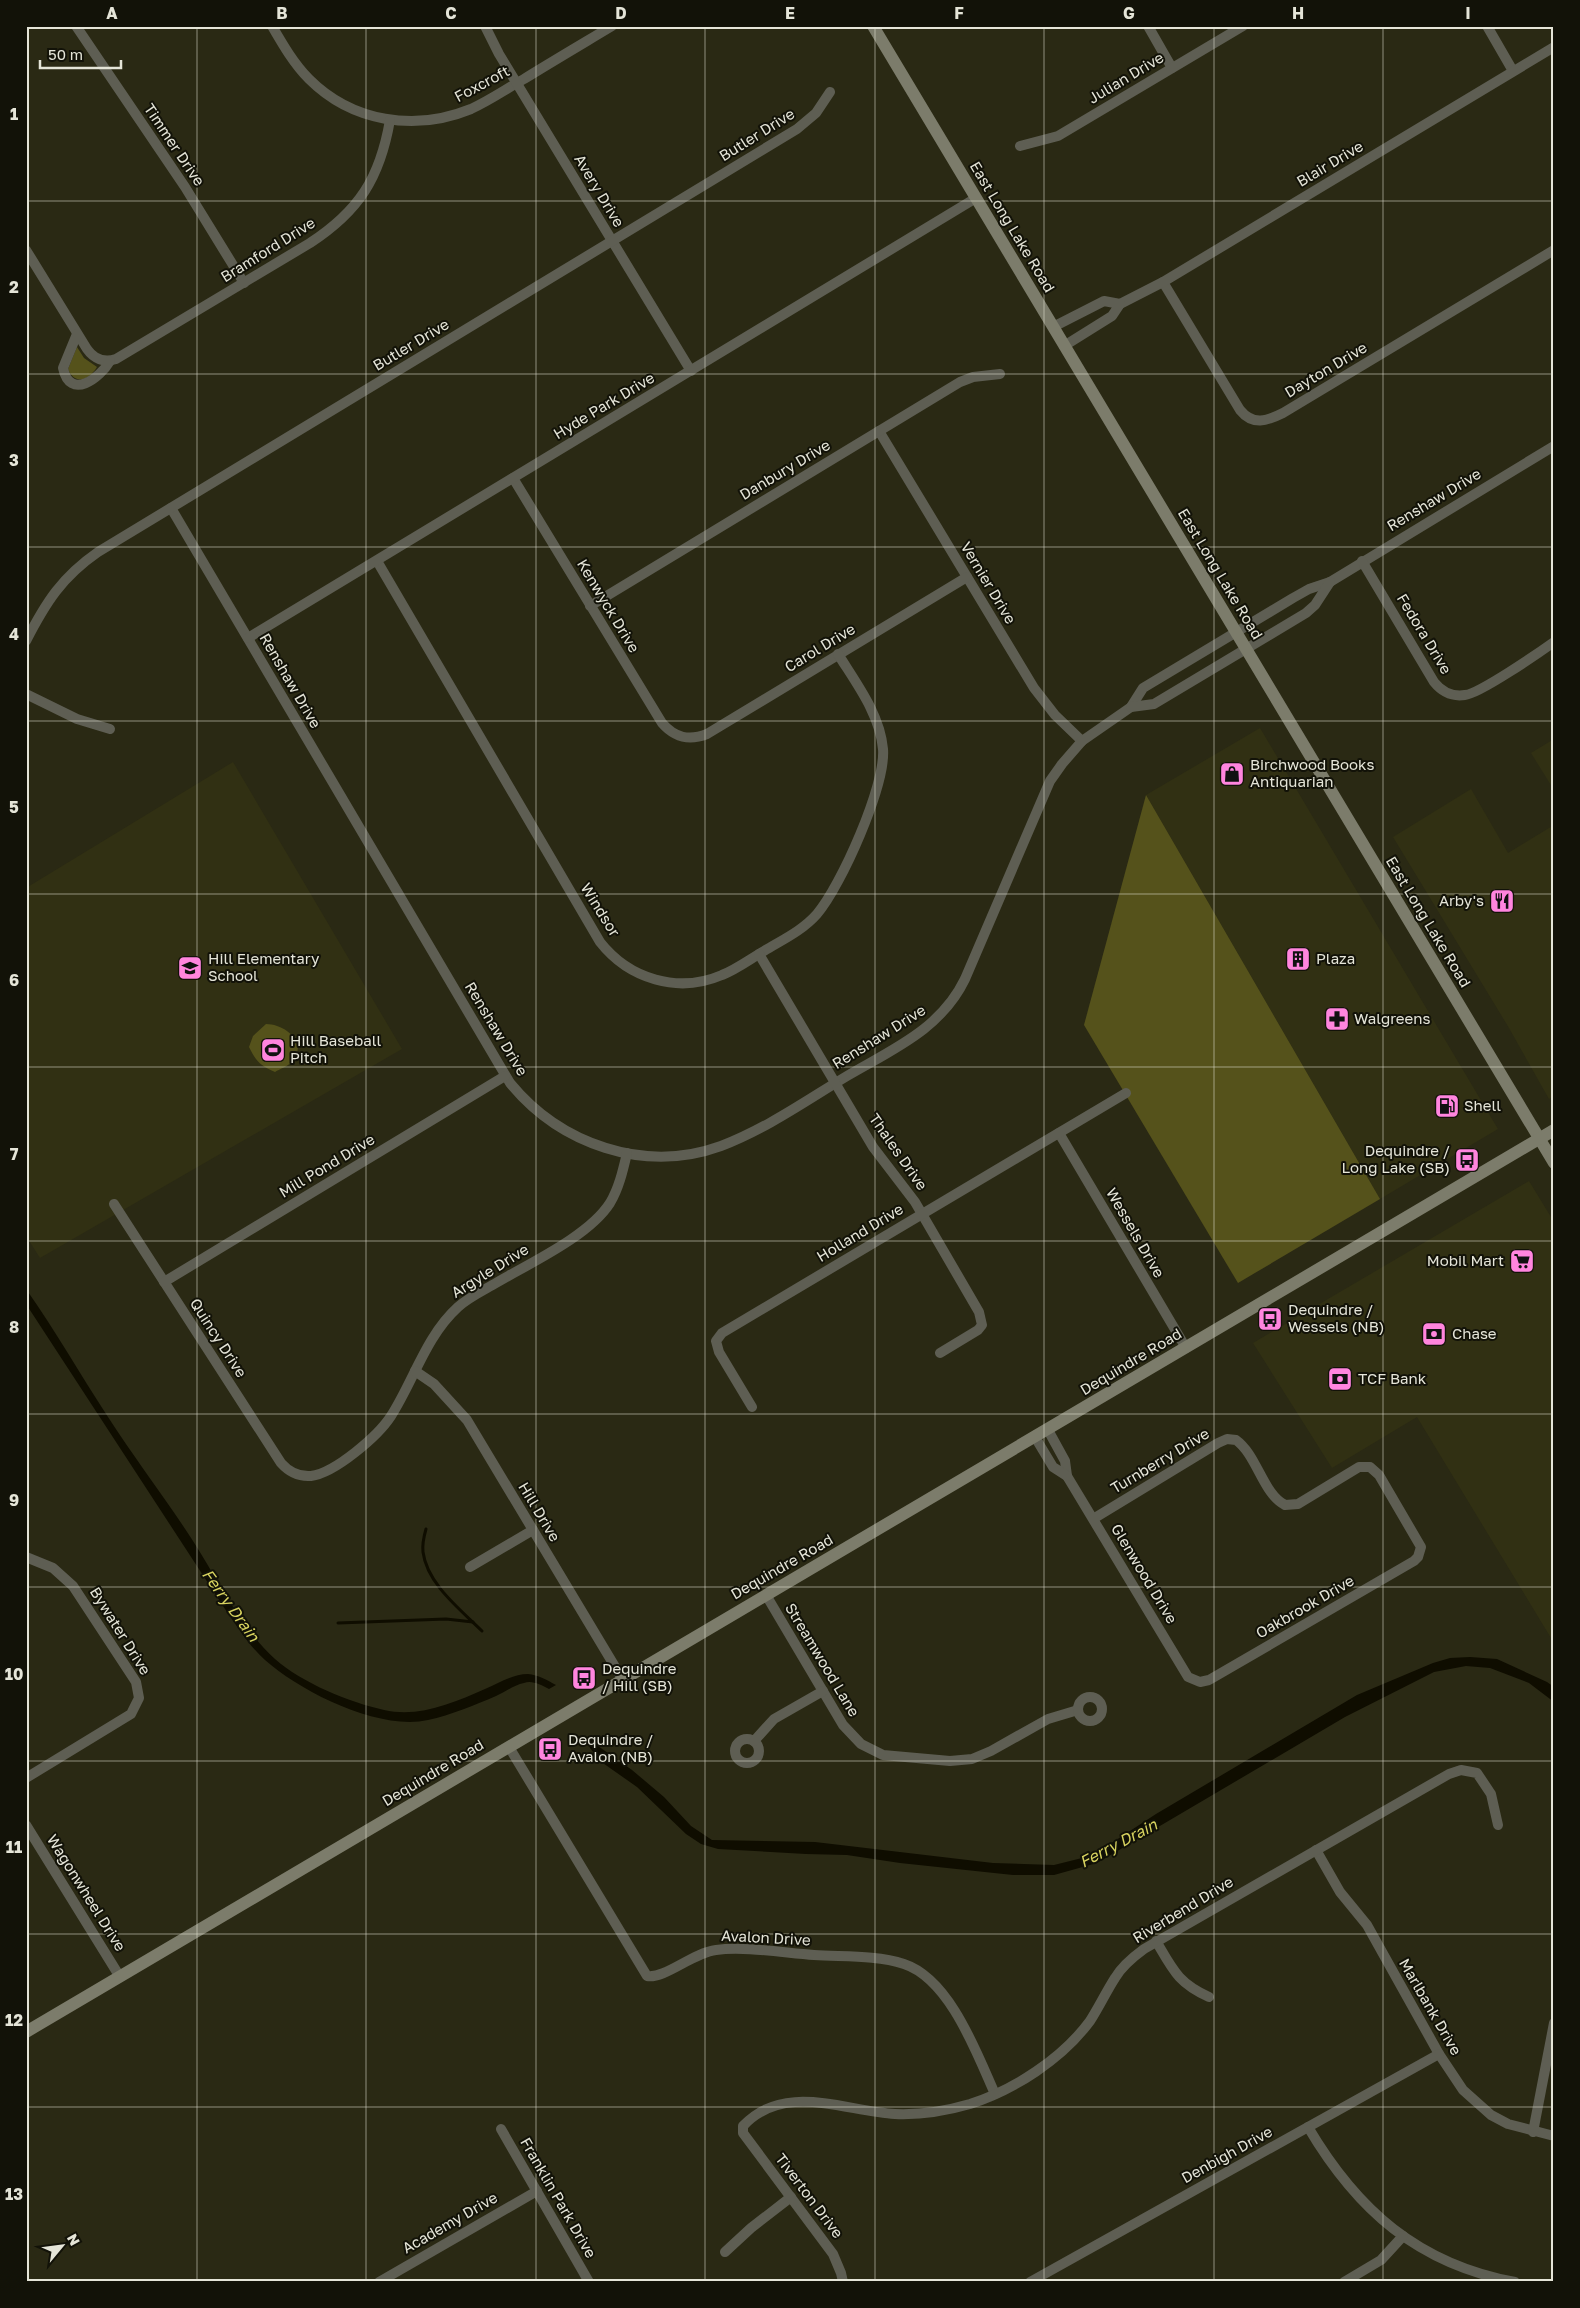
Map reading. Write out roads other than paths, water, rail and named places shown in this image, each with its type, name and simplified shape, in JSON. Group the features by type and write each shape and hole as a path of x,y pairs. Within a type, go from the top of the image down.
{"main road":[{"name":"East Long Lake Road","path":"873,26 1554,1163"},
{"name":"Dequindre Road","path":"26,2032 1554,1130"}],"street":[{"name":"Timmer Drive","path":"76,26 197,206 244,282"},
{"name":"Foxcroft","path":"272,26 298,66 319,88 348,108 390,120 425,121 454,115 488,100 612,26"},
{"name":"Avery Drive","path":"485,26 517,83 691,371"},
{"path":"1148,26 1172,68"},
{"name":"Julian Drive","path":"1020,146 1058,136 1243,26"},
{"path":"1486,26 1513,71"},
{"name":"Blair Drive","path":"1064,346 1112,316 1120,304 1162,282 1554,46"},
{"name":"Butler Drive","path":"26,641 46,603 66,577 98,552 797,129 816,113 830,92"},
{"name":"Bramford Drive","path":"77,334 63,368 67,379 72,383 82,385 106,368 110,361 130,352 326,232 355,206 376,172 386,145 390,120"},
{"name":"Hyde Park Drive","path":"248,638 976,198"},
{"path":"26,250 91,355 98,359 110,361"},
{"name":"Dayton Drive","path":"1162,282 1240,410 1248,418 1261,422 1283,413 1554,250"},
{"name":"Blair Drive","path":"1053,327 1104,301 1120,304"},
{"name":"Danbury Drive","path":"590,606 960,382 973,377 1000,374"},
{"name":"Vernier Drive","path":"879,431 1034,688 1055,715 1082,742"},
{"name":"Renshaw Drive","path":"171,508 505,1076 527,1102 556,1126 599,1147 650,1156 677,1155 719,1147 753,1132 924,1029 942,1014 954,1000 965,978 1046,789 1062,764 1082,742 1131,706 1143,688 1309,589 1330,582 1362,560 1554,446"},
{"name":"Kenwyck Drive","path":"512,478 662,723 668,730 686,739"},
{"name":"Fedora Drive","path":"1362,560 1434,682 1448,694 1470,694 1554,642"},
{"name":"Windsor","path":"377,561 593,930 613,956 645,977 678,984 711,979 734,969 800,930 816,916 836,886 880,782 884,761 881,732 867,700 838,654"},
{"name":"Carol Drive","path":"686,739 707,734 967,577"},
{"name":"Renshaw Drive","path":"1131,706 1154,704 1306,613 1315,605 1330,582"},
{"path":"26,694 77,719 110,729"},
{"name":"Thales Drive","path":"759,954 873,1147 908,1193 982,1318 982,1325 978,1330 940,1353"},
{"name":"Mill Pond Drive","path":"164,1282 505,1076"},
{"name":"Holland Drive","path":"752,1408 719,1352 716,1341 726,1329 1126,1093"},
{"name":"Wessels Drive","path":"1059,1133 1186,1348"},
{"name":"Argyle Drive","path":"306,1476 319,1474 333,1466 359,1449 379,1432 392,1415 440,1326 460,1305 596,1221 614,1195 627,1153"},
{"name":"Quincy Drive","path":"114,1204 281,1463 290,1472 306,1476"},
{"name":"Hill Drive","path":"415,1371 434,1384 463,1415 623,1680"},
{"name":"Glenwood Drive","path":"1048,1430 1065,1461 1067,1476 1188,1677 1200,1682"},
{"name":"Glenwood Drive","path":"1035,1437 1053,1467 1067,1476"},
{"name":"Turnberry Drive","path":"1093,1519 1218,1443 1228,1439 1236,1440 1246,1449 1275,1497 1285,1505 1298,1504 1359,1467 1370,1467 1379,1474 1420,1542 1420,1552"},
{"path":"470,1567 533,1530"},
{"name":"Oakbrook Drive","path":"1200,1682 1209,1680 1414,1561 1420,1552"},
{"name":"Bywater Drive","path":"26,1557 53,1568 73,1586 136,1682 140,1698 131,1714 26,1778"},
{"name":"Streamwood Lane","path":"766,1595 843,1725 861,1744 883,1755 950,1761 972,1759 991,1751 1048,1719 1078,1710"},
{"path":"754,1741 774,1719 823,1691"},
{"name":"Avalon Drive","path":"509,1747 647,1976 662,1975 694,1956 719,1950 868,1959 905,1965 931,1981 945,1998 974,2048 995,2094"},
{"name":"Riverbend Drive","path":"743,2133 743,2126 751,2118 782,2104 794,2102 814,2102 880,2112 911,2114 954,2108 995,2094 1032,2074 1063,2048 1089,2022 1122,1969 1144,1949 1448,1774 1461,1770 1477,1773 1484,1781 1495,1807 1498,1825"},
{"name":"Wagonwheel Drive","path":"26,1825 120,1977"},
{"name":"Marlbank Drive","path":"1316,1850 1334,1883 1367,1926 1452,2075 1476,2103 1491,2115 1508,2124 1554,2136"},
{"path":"1156,1942 1180,1980 1193,1990 1209,1997"},
{"path":"1533,2132 1554,2024"},
{"name":"Denbigh Drive","path":"1030,2282 1439,2054"},
{"path":"1308,2128 1326,2158 1348,2187 1376,2216 1423,2249 1459,2266 1515,2282"},
{"name":"Franklin Park Drive","path":"501,2129 589,2282"},
{"name":"Tiverton Drive","path":"743,2133 833,2254 843,2282"},
{"name":"Academy Drive","path":"379,2282 536,2191"},
{"path":"725,2252 751,2228 791,2197"},
{"path":"1344,2282 1381,2260 1403,2236"}],"water":[{"name":"Ferry Drain","path":"26,1289 118,1433 193,1541 240,1618 262,1646 286,1668 312,1684 341,1697 397,1712 423,1711 436,1708 522,1674 535,1675 556,1685 549,1689 536,1683 527,1682 454,1713 428,1720 408,1722 387,1720 342,1706 319,1696 280,1672 254,1649 225,1609 26,1304"},
{"name":"Ferry Drain","path":"1450,1658 1497,1659 1547,1682 1554,1687 1554,1702 1529,1683 1490,1668 1466,1666 1434,1672 1345,1717 1097,1863 1054,1875 1013,1875 900,1863 847,1855 718,1849 701,1844 686,1834 637,1787 600,1761 584,1740 591,1737 598,1746 632,1770 664,1797 691,1826 712,1840 815,1842 993,1863 1054,1865 1090,1856 1156,1814 1357,1695 1433,1663"}],"waterway":[{"path":"426,1529 423,1552 431,1575 446,1596 482,1631"},
{"path":"338,1623 446,1619 473,1622"}],"place":[{"name":"Birchwood Books Antiquarian","path":"1232,774"},
{"name":"Arby's","path":"1502,901"},
{"name":"Plaza","path":"1298,959"},
{"name":"Hill Elementary School","path":"190,968"},
{"name":"Walgreens","path":"1337,1019"},
{"name":"Hill Baseball Pitch","path":"273,1050"},
{"name":"Shell","path":"1447,1106"},
{"name":"Dequindre / Long Lake (SB)","path":"1467,1160"},
{"name":"Mobil Mart","path":"1522,1261"},
{"name":"Dequindre / Wessels (NB)","path":"1270,1319"},
{"name":"Chase","path":"1434,1334"},
{"name":"TCF Bank","path":"1340,1379"},
{"name":"Dequindre / Hill (SB)","path":"584,1678"},
{"name":"Dequindre / Avalon (NB)","path":"550,1749"}]}
